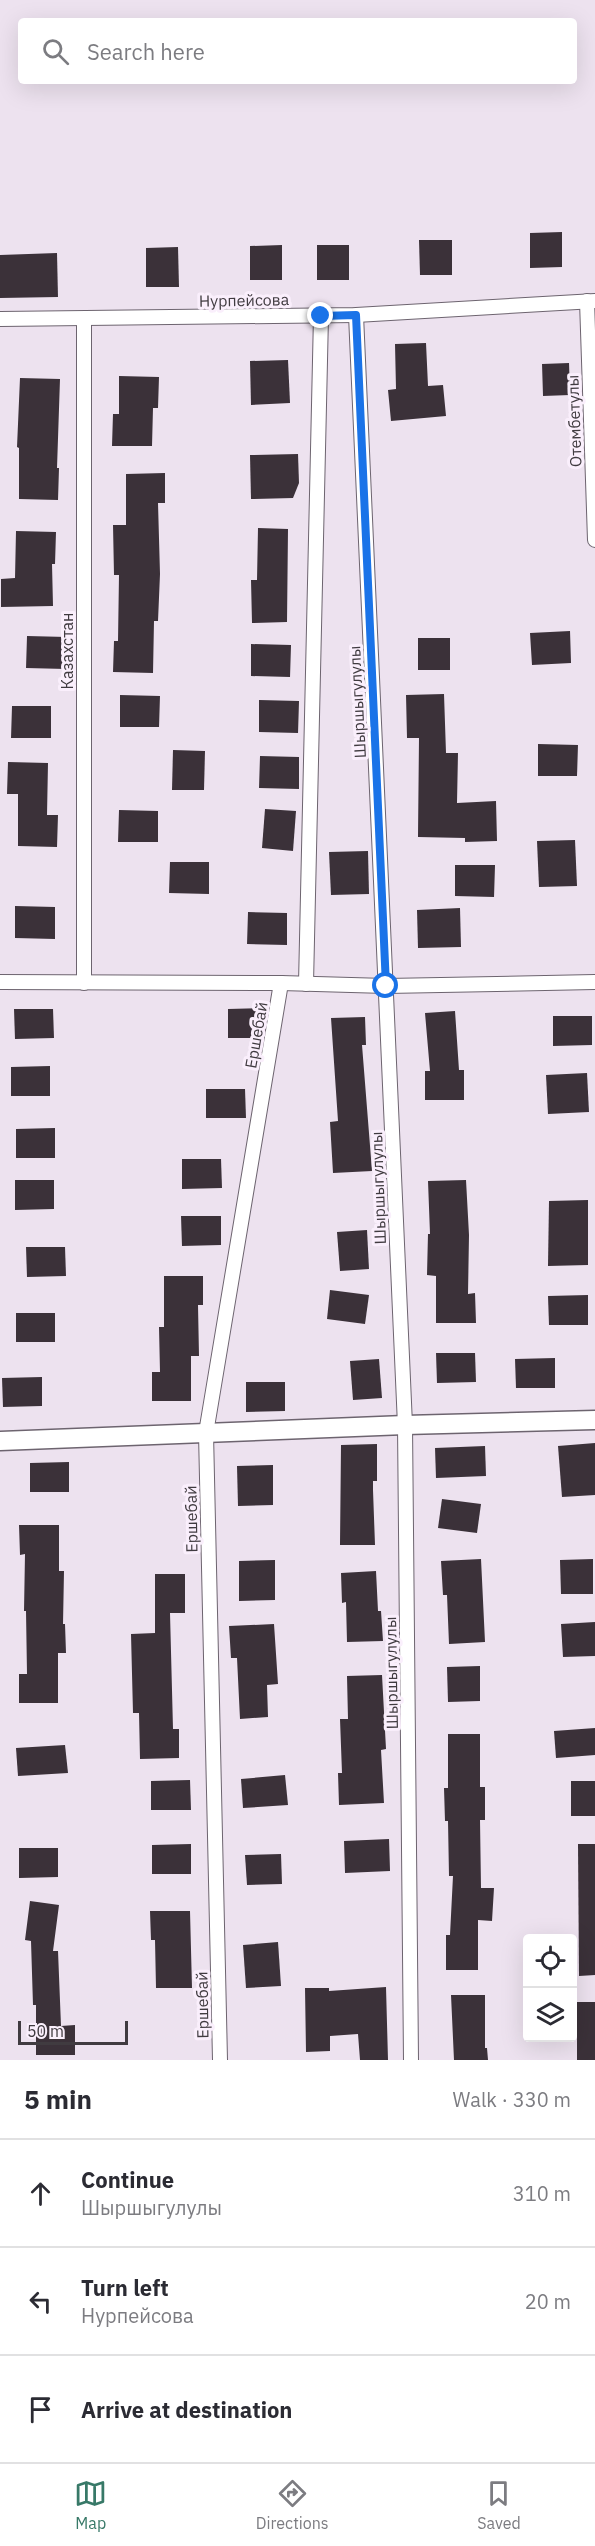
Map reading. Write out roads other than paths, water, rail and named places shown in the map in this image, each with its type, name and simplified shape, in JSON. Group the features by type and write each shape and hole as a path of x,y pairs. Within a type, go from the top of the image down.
{"street":[{"name":"Нурпейсова","path":"0,319 356,315 591,301"},
{"name":"Отембетулы","path":"591,301 595,540"},
{"name":"Шыршыгулулы","path":"356,315 405,1425 411,2060"},
{"path":"306,984 321,316"},
{"name":"Казахстан","path":"84,319 84,983"},
{"path":"0,982 282,983 386,986 595,982"},
{"name":"Ершебай","path":"220,2060 206,1433 282,983"},
{"path":"0,1441 595,1420"}]}
